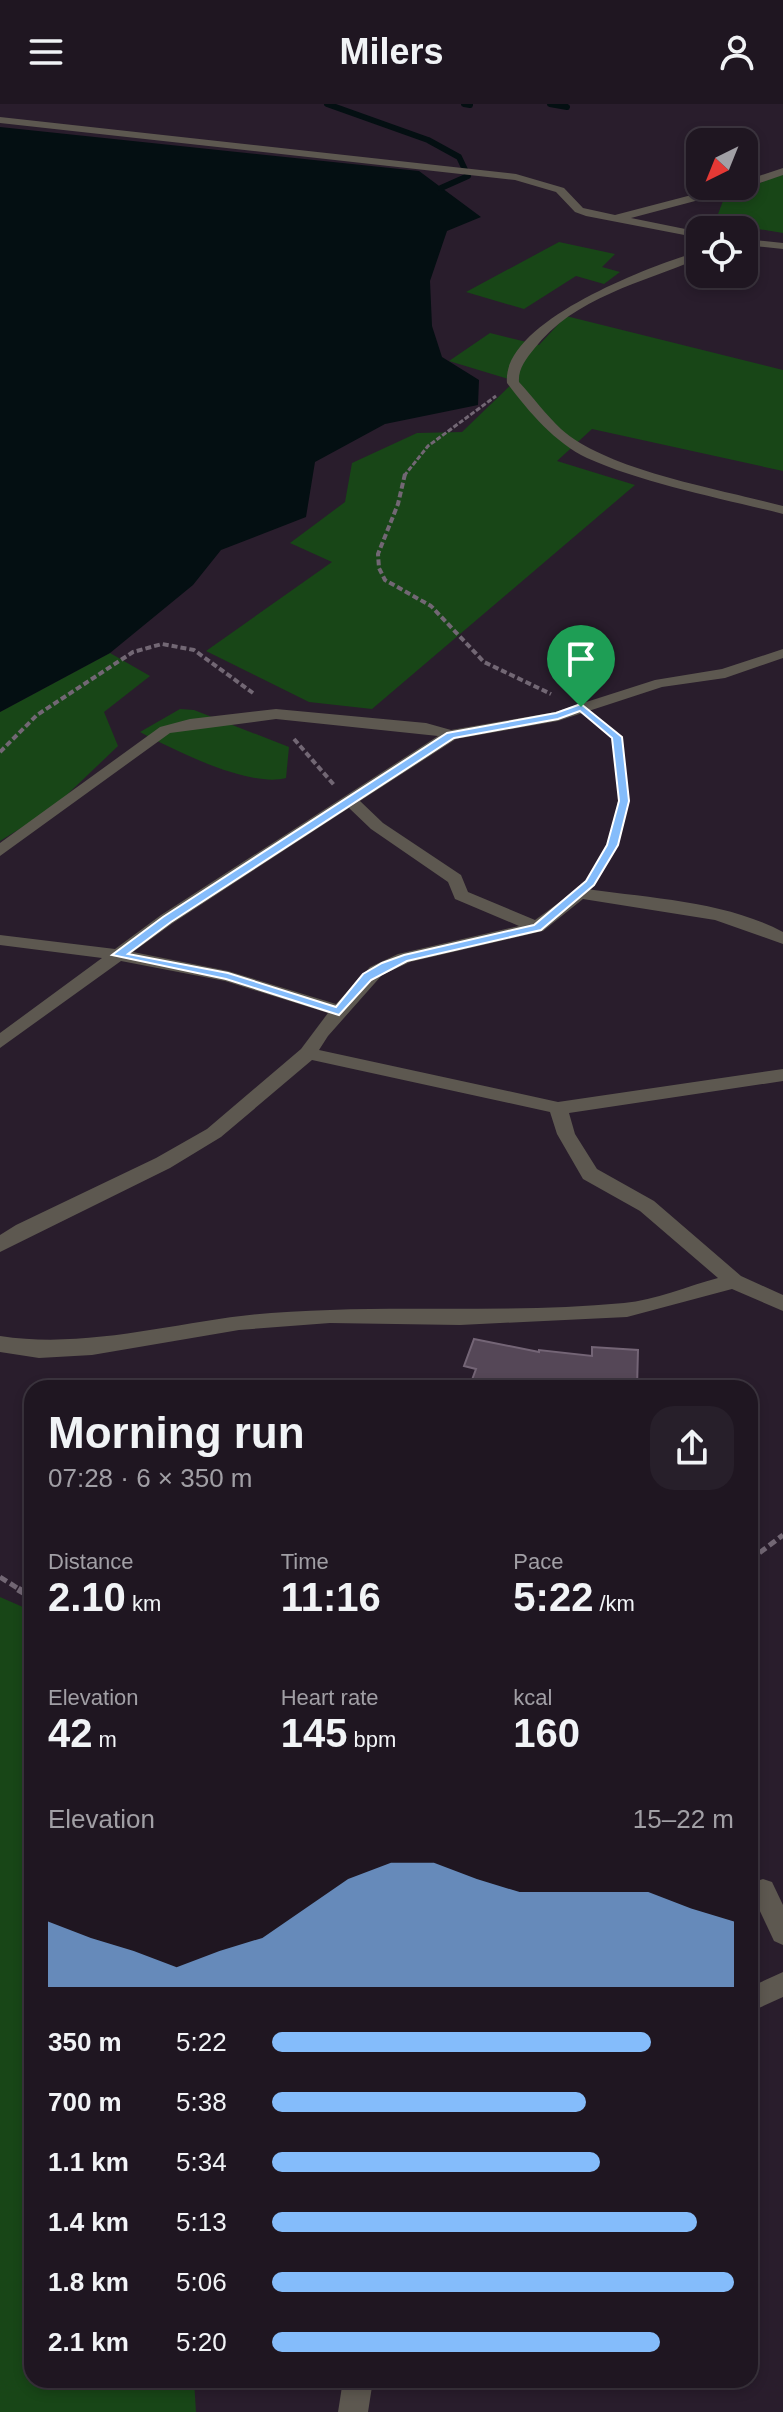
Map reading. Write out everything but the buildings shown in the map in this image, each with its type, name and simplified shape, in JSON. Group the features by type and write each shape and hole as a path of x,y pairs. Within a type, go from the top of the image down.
{"street":[{"path":"0,120 516,177 560,190 579,210 590,214 686,232"},
{"path":"758,180 783,171"},
{"path":"615,219 686,200"},
{"path":"758,243 783,246"},
{"path":"686,259 613,288 561,316 529,347 512,373 513,383 557,432 591,455 661,478 783,510"},
{"path":"0,1042 167,919 451,735 545,719 660,683 725,673 778,660"},
{"path":"0,851 165,730 276,714 426,728 451,735"},
{"path":"350,801 377,826 455,879 461,895 537,927"},
{"path":"0,1245 23,1230 163,1163 214,1133 308,1053 367,977 404,958 537,927 579,893 743,922 783,939"},
{"path":"0,940 118,955 228,976 339,1011"},
{"path":"308,1053 558,1108 783,1075"},
{"path":"558,1108 578,1159 590,1174 647,1206 734,1281 783,1304"},
{"path":"0,1344 39,1350 92,1347 239,1323 330,1316 460,1318 627,1310 734,1281"},
{"path":"765,1890 783,1933"},
{"path":"758,1996 783,1984"},
{"path":"353,2412 357,2388"}],"path":[{"path":"513,383 428,446 404,475 398,504 378,554 379,568 385,580 431,606 445,618 484,662 581,707 617,737 624,801 612,845 590,883 579,893"},
{"path":"758,1554 783,1535"},
{"path":"0,1577 24,1592"}],"green space":[{"path":"783,172 783,233 758,229 758,216 717,216 725,200 758,200 758,184"},
{"path":"559,242 615,254 602,267 620,272 604,284 576,276 524,309 466,292"},
{"path":"566,316 783,370 783,471 592,429 557,461 635,485 372,709 309,702 206,651 332,562 290,543 345,502 352,463 417,433 462,432 515,381 449,361 490,333 539,345"},
{"path":"110,653 150,676 104,712 118,746 52,809 0,841 0,712"},
{"path":"180,709 194,710 289,747 286,778 270,780 233,773 140,732"},
{"path":"0,1597 24,1608 24,2388 194,2388 196,2412 0,2412"}],"shaded area":[{"path":"0,127 419,171 481,217 447,231 430,281 432,326 442,357 479,380 478,405 385,424 315,462 306,517 221,550 193,585 110,653 0,712"}],"waterway":[{"path":"327,104 428,140 459,157 468,176 441,188"},
{"path":"464,104 470,105"},
{"path":"550,104 567,107"}],"route":[{"path":"581,707 617,737 624,801 612,845 590,883 537,927 404,958 367,977 339,1011 228,976 118,955 167,919 451,735 558,716 581,707"}]}
